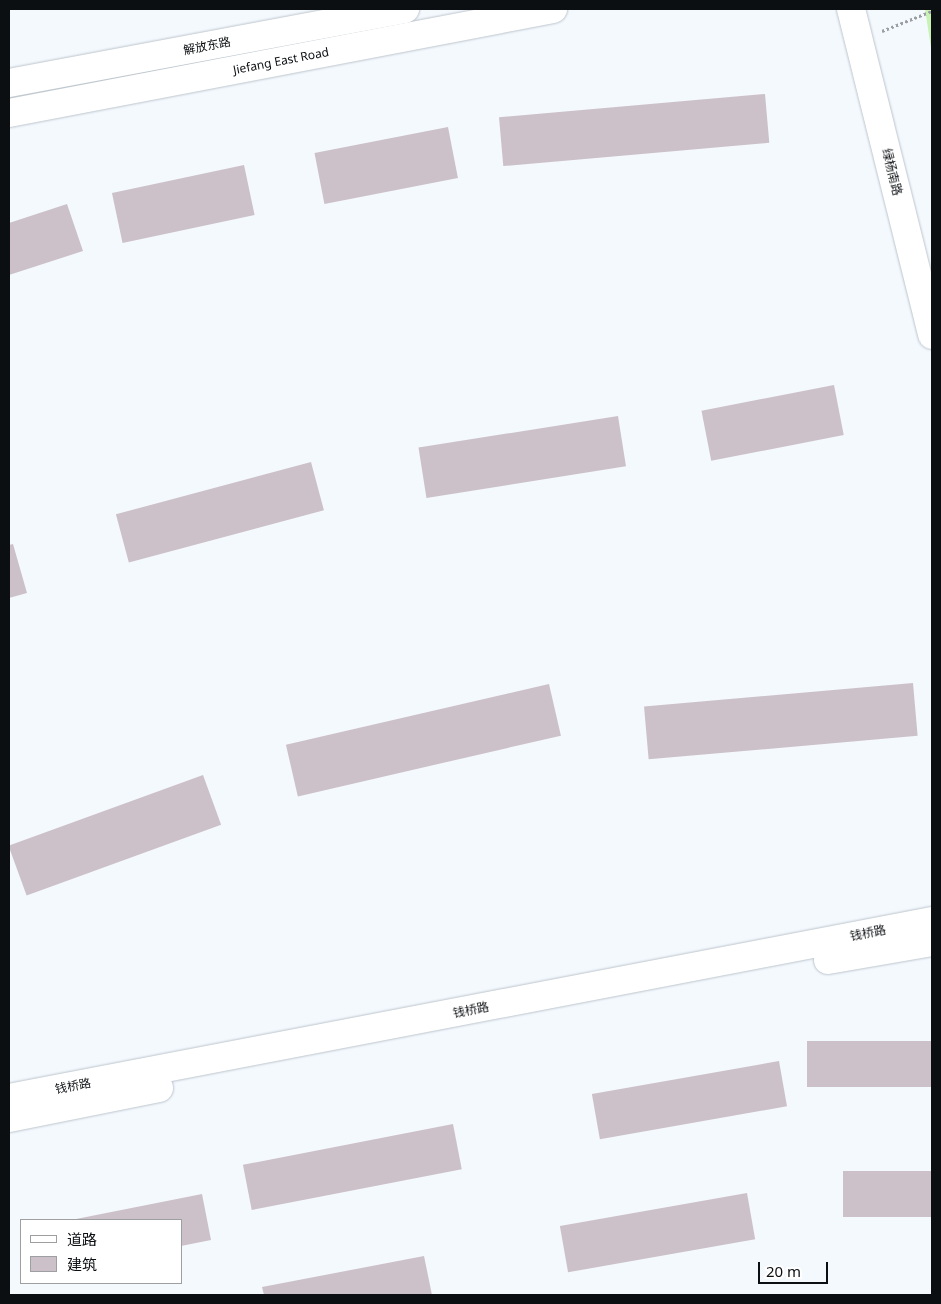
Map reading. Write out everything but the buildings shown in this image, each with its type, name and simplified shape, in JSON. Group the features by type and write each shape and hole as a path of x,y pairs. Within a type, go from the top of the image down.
{"street":[{"name":"解放东路","path":"9,83 405,9"},
{"name":"Jiefang East Road","path":"9,113 553,9"},
{"name":"绿杨南路","path":"852,9 932,336"},
{"name":"钱桥路","path":"9,1098 932,921"},
{"name":"钱桥路","path":"9,1118 654,991 932,942"}],"path":[{"path":"859,40 932,11"}],"green space":[{"path":"925,9 932,9 932,54"}]}
